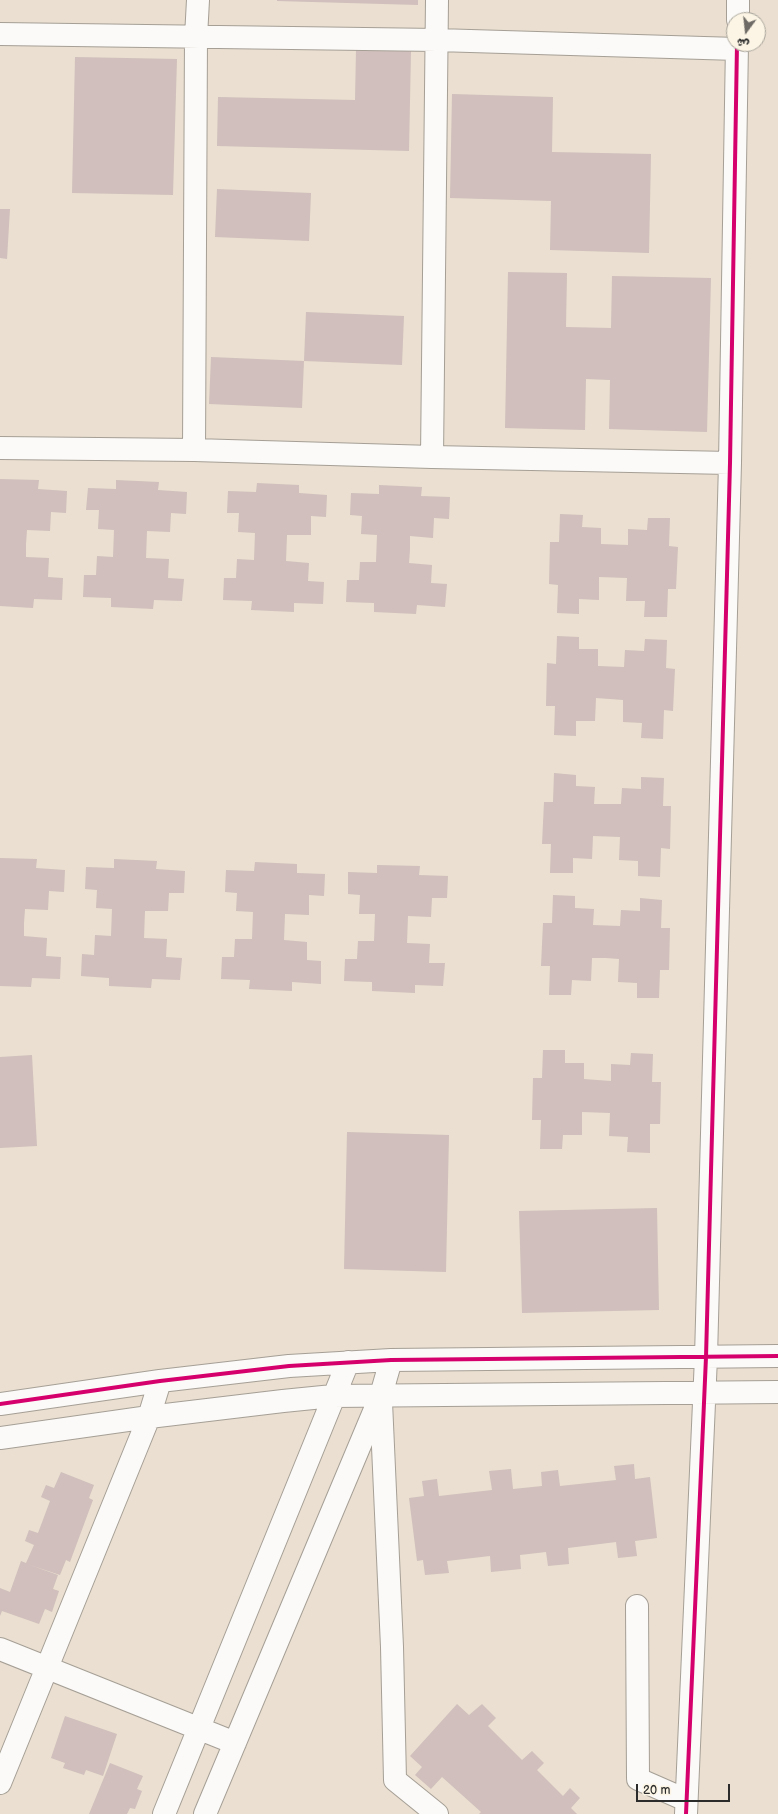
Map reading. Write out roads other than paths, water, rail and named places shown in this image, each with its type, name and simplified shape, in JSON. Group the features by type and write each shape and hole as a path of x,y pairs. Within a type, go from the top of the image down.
{"street":[{"path":"194,450 196,37 198,0"},
{"path":"432,457 437,0"},
{"path":"738,0 738,12"},
{"path":"0,34 437,40 726,47"},
{"path":"637,1606 638,1780 686,1807 706,1356 730,463 737,52"},
{"path":"0,448 194,450 432,457 730,463"},
{"path":"0,1404 160,1381 289,1366 348,1362 391,1360 778,1356"},
{"path":"206,1814 381,1394 391,1360"},
{"path":"164,1814 348,1362"},
{"path":"2,1771 47,1668 149,1417 160,1381"},
{"path":"0,1438 149,1417 333,1396 381,1394 778,1392"},
{"path":"381,1394 396,1780 437,1814"},
{"path":"0,1649 235,1743"}]}
